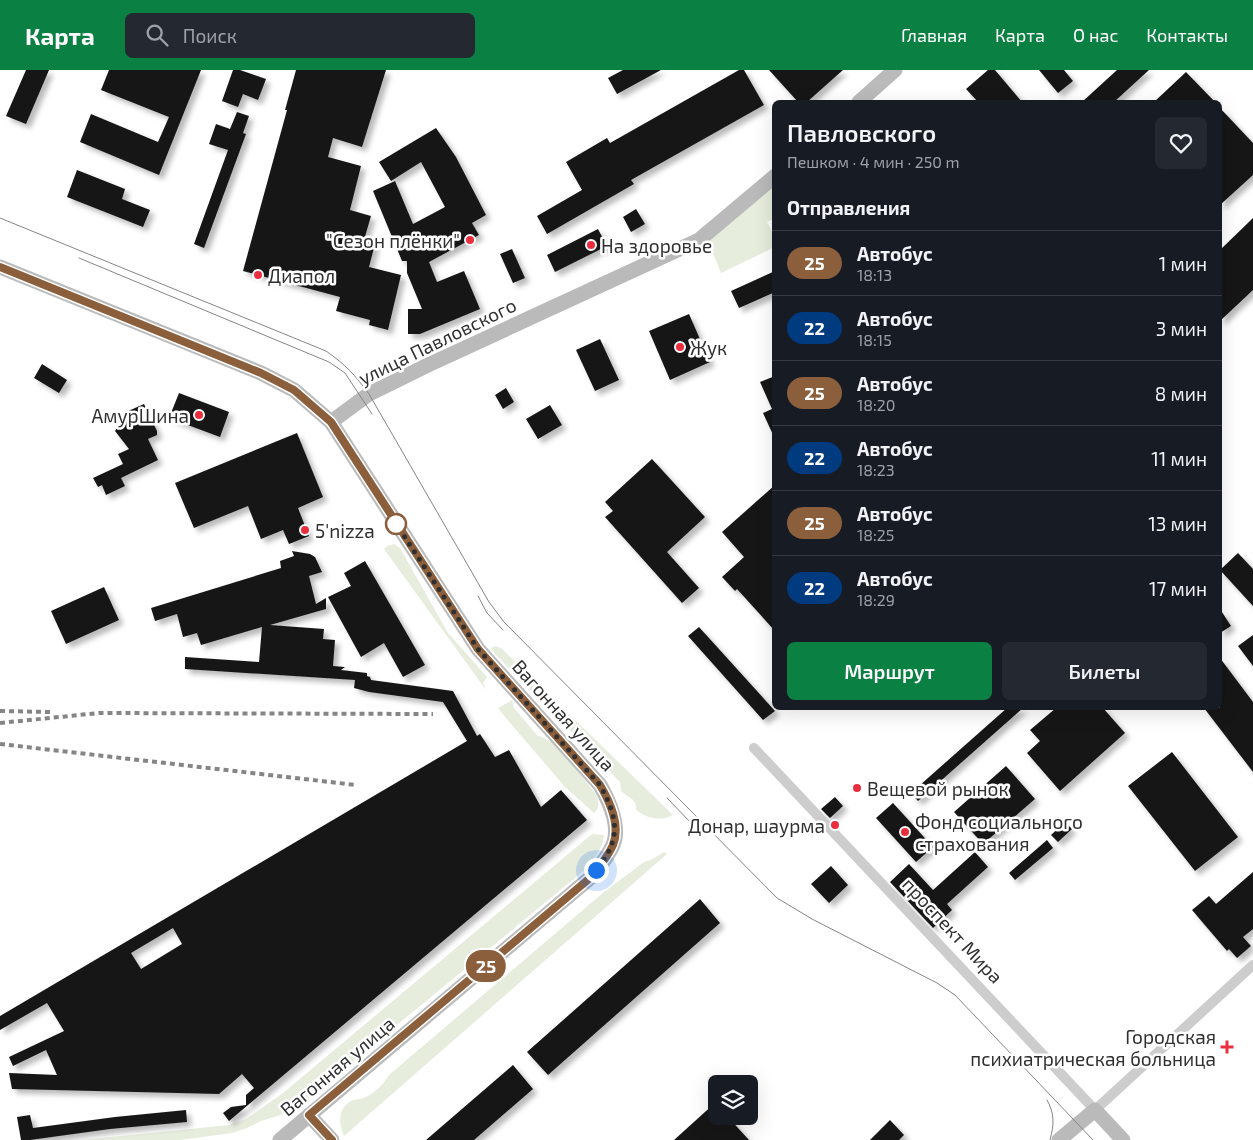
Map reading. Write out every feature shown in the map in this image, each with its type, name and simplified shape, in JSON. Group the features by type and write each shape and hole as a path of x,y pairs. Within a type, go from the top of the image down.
{"street":[{"path":"860,100 894,70"},
{"name":"улица Павловского","path":"331,422 369,394 699,240 772,179"},
{"path":"0,267 261,373 294,390 331,422"},
{"name":"Вагонная улица","path":"280,1140 590,878 614,844 615,823 610,802 600,785 478,649 331,422"},
{"name":"проспект Мира","path":"754,748 1123,1140"},
{"path":"1059,1140 1095,1110 1253,966"},
{"path":"1067,1140 1095,1110"},
{"path":"309,1115 332,1140"}],"green space":[{"path":"772,188 772,220 767,222 772,231 772,248 721,273 707,239"},
{"path":"394,544 400,548 448,633 487,677 483,683 486,690 384,549"},
{"path":"495,646 501,648 673,815 659,819 644,815 636,810 634,801 621,791 620,782 495,654 491,648"},
{"path":"512,700 514,708 537,735 556,744 596,794 598,804 594,813 565,787 498,708"},
{"path":"592,834 604,835 596,856 587,868 293,1111 232,1133 180,1140 82,1140 229,1125 246,1119 283,1093"},
{"path":"664,852 667,854 344,1136 340,1117 347,1104 353,1100 367,1097 374,1092 389,1075 604,892 644,862"}],"building":[{"path":"26,70 49,70 26,124 6,116"},
{"path":"109,70 201,70 159,175 80,142 91,114 158,142 169,117 101,90"},
{"path":"233,70 240,70 266,79 258,100 243,94 238,107 222,101"},
{"path":"296,70 386,70 362,147 333,138 328,157 361,166 350,210 371,216 364,240 375,244 369,267 401,275 388,330 369,325 370,320 336,311 340,297 243,271"},
{"path":"623,70 661,70 617,94 608,78"},
{"path":"739,70 744,70 764,105 631,180 634,184 547,234 537,216 582,190 566,162 607,138 610,143"},
{"path":"769,70 843,70 809,100 796,100"},
{"path":"988,70 995,70 1020,100 976,100 966,89"},
{"path":"1039,70 1064,70 1073,81 1058,93"},
{"path":"1117,70 1149,70 1116,100 1084,100"},
{"path":"1186,72 1213,100 1156,100"},
{"path":"1222,110 1253,143 1253,175 1222,203"},
{"path":"237,112 249,116 243,133 246,134 204,248 194,244 228,150 209,144 216,124 230,129"},
{"path":"436,128 456,157 486,215 472,223 479,235 429,262 437,282 464,271 480,309 420,334 408,334 408,309 422,309 407,273 407,261 402,261 373,191 395,181 413,224 445,207 421,162 391,181 379,162"},
{"path":"77,170 125,189 122,199 150,210 143,227 67,197"},
{"path":"636,209 645,224 631,232 623,217"},
{"path":"1253,218 1253,290 1222,319 1222,248"},
{"path":"598,229 607,246 555,272 547,255"},
{"path":"512,249 525,278 513,283 500,254"},
{"path":"772,272 772,293 739,308 731,291"},
{"name":"Жук","path":"689,314 710,362 670,380 649,331"},
{"path":"600,339 619,380 595,391 576,350"},
{"path":"42,364 67,380 59,393 34,378"},
{"path":"772,377 772,409 760,382"},
{"path":"506,388 514,402 503,409 495,395"},
{"name":"АмурШина","path":"179,393 229,412 220,437 169,418"},
{"path":"144,404 157,431 157,435 148,439 158,460 121,478 125,486 106,495 102,485 98,487 93,478 123,464 118,454 129,449 115,431 126,412"},
{"path":"550,405 562,425 538,439 526,419"},
{"path":"772,409 772,432 763,413"},
{"path":"297,433 323,497 298,508 309,536 289,544 283,530 261,539 248,506 194,528 175,483"},
{"path":"652,459 705,517 667,552 699,588 682,603 605,517 613,511 605,502"},
{"path":"772,488 772,628 737,589 735,591 722,577 744,557 722,532"},
{"path":"292,551 310,554 315,557 322,572 309,576 316,604 326,598 326,609 270,625 324,629 323,639 335,640 333,666 345,667 341,670 367,673 371,680 453,691 477,736 480,734 495,757 509,750 541,807 561,790 587,820 229,1121 223,1113 231,1107 246,1105 246,1095 254,1088 242,1074 219,1094 12,1089 9,1073 57,1075 46,1050 13,1066 9,1057 64,1031 47,1003 0,1030 0,1016 467,741 443,702 369,692 354,688 355,680 185,669 185,657 259,662 262,627 201,645 197,633 183,637 177,614 155,621 151,608 281,568 280,561 294,556","holes":["173,928 182,944 141,969 131,953"]},
{"path":"1238,553 1253,569 1253,606 1222,572 1222,568"},
{"path":"365,561 425,665 403,677 384,643 361,657 328,597 351,586 344,573"},
{"path":"104,587 119,620 66,644 51,611"},
{"path":"1222,612 1231,626 1222,632"},
{"path":"699,627 772,708 772,710 775,711 763,720 688,636"},
{"path":"1253,635 1253,666 1238,646"},
{"path":"1222,661 1253,702 1253,772 1206,710 1222,710"},
{"path":"1005,710 1021,710 918,801 911,793"},
{"path":"1054,710 1105,710 1125,733 1060,791 1027,753 1040,741 1030,730"},
{"path":"1172,752 1238,837 1195,871 1128,786"},
{"path":"1006,766 1035,799 983,844 954,812"},
{"path":"835,797 843,806 830,818 821,809"},
{"name":"Фонд социального страхования","path":"893,803 933,847 916,862 876,818"},
{"path":"1065,822 1072,829 1058,842 1051,835"},
{"path":"1047,840 1053,848 1015,880 1009,873"},
{"path":"975,852 988,867 947,904 952,910 933,928 890,882 909,864 933,890"},
{"path":"831,866 848,885 829,903 811,884"},
{"path":"1253,872 1253,929 1243,937 1251,946 1237,958 1229,949 1227,951 1192,910 1209,896 1216,904"},
{"path":"700,899 720,923 548,1075 527,1052"},
{"path":"513,1065 533,1089 474,1140 426,1140"},
{"path":"708,1109 708,1125 735,1125 749,1140 674,1140"},
{"path":"186,1110 187,1122 110,1129 30,1140 21,1140 17,1117 30,1115 33,1128"},
{"path":"890,1120 904,1135 899,1140 870,1140"}],"tram line":[{"path":"0,218 326,351 345,366 369,394 489,602 504,622 777,898 812,919 937,983 955,995 1093,1140"},
{"path":"79,258 329,362 345,373 372,414"},
{"path":"478,596 487,613 503,630"},
{"path":"667,798 693,825"},
{"path":"1047,1100 1053,1120 1050,1140"}],"railway":[{"path":"0,711 51,712"},
{"path":"0,723 99,713 433,714"},
{"path":"0,744 356,785"}],"bus line":[{"name":"25","path":"0,267 261,373 294,390 331,422 478,649 600,785 610,802 615,823 614,844 590,878 309,1115 332,1140"}],"place":[{"name":"\"Сезон плёнки\"","path":"470,240"},
{"name":"На здоровье","path":"591,245"},
{"name":"Диапол","path":"258,275"},
{"name":"Жук","path":"680,347"},
{"name":"АмурШина","path":"199,415"},
{"name":"5'nizza","path":"305,530"},
{"name":"Вещевой рынок","path":"857,788"},
{"name":"Донар, шаурма","path":"835,825"},
{"name":"Фонд социального страхования","path":"905,832"},
{"name":"Городская психиатрическая больница","path":"1227,1047"}],"route":[{"path":"396,524 393,519 478,649 600,785 610,802 615,823 614,844 596,870"}]}
